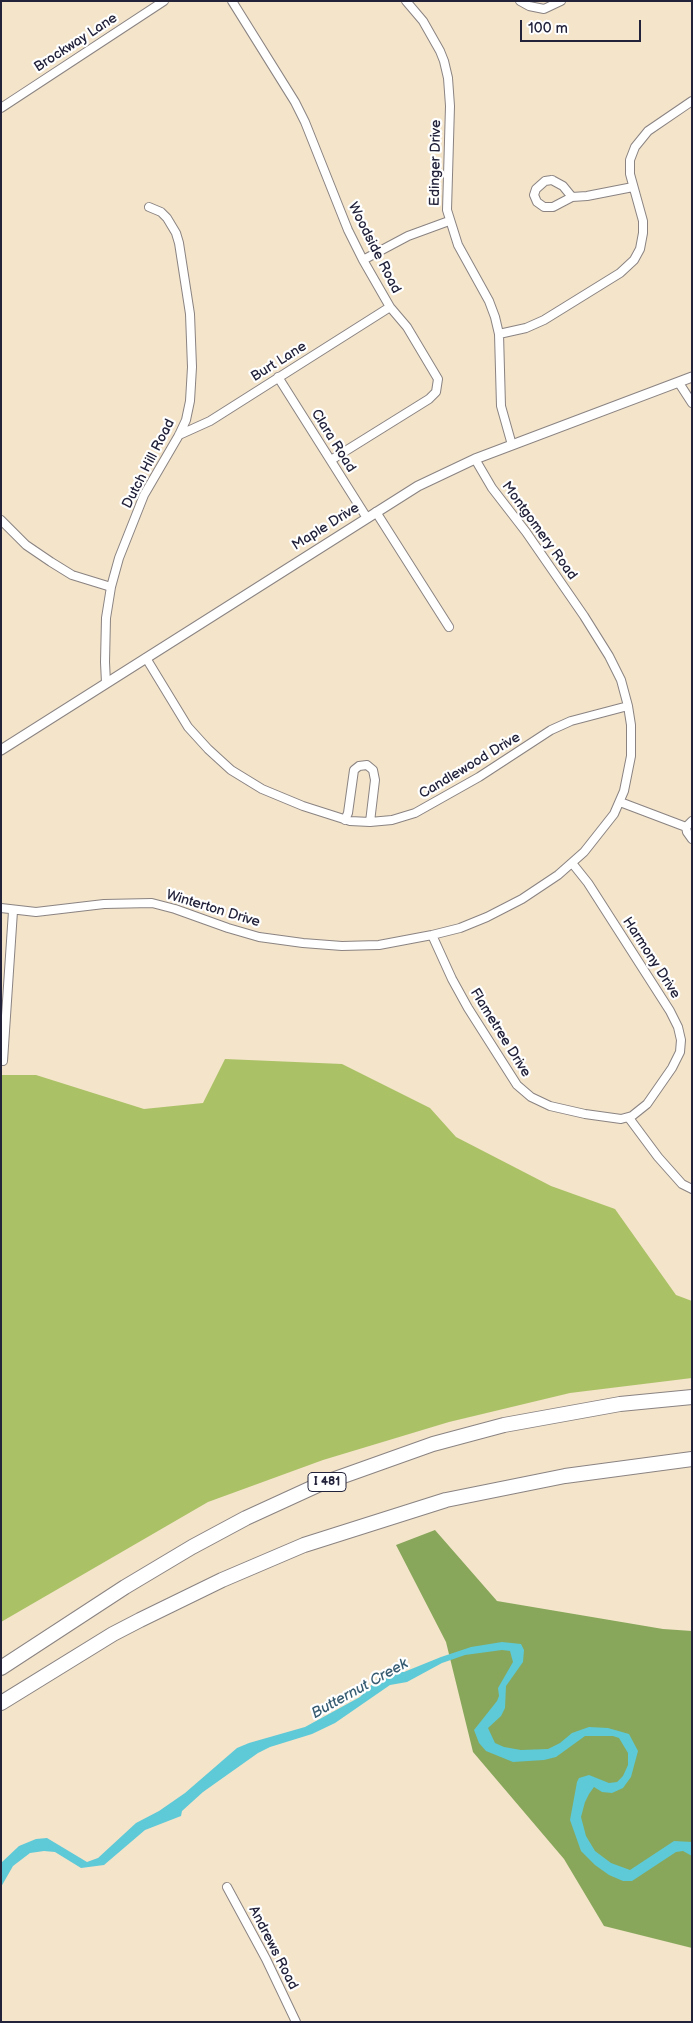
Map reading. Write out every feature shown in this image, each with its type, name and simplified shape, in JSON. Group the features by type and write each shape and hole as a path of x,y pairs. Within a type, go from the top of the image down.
{"highway":[{"name":"I 481","path":"1,1668 125,1587 192,1546 246,1518 318,1485 433,1444 504,1426 620,1404 692,1397"},
{"path":"1,1703 113,1634 222,1580 304,1545 446,1500 564,1476 692,1459"}],"street":[{"name":"Brockway Lane","path":"1,108 164,1"},
{"name":"Woodside Road","path":"232,1 290,94 305,122 348,230 363,260 390,307 407,327 438,379 436,392 429,399 331,460"},
{"name":"Edinger Drive","path":"406,1 423,21 440,51 448,78 450,106 447,210 458,245 489,301 499,334 501,406 512,445"},
{"path":"520,1 528,6 544,8 560,1"},
{"path":"499,334 526,328 544,320 620,273 634,260 640,249 643,221 632,187 630,160 639,141 648,131 692,100"},
{"path":"572,197 563,186 552,180 539,184 534,195 544,207 552,207 572,197 632,187"},
{"name":"Dutch Hill Road","path":"106,684 106,618 111,587 119,558 144,495 180,435 186,420 190,401 192,367 190,314 185,273 176,233 161,212 149,207"},
{"path":"363,260 408,236 449,221"},
{"name":"Burt Lane","path":"180,435 210,421 390,307"},
{"name":"Clara Road","path":"278,377 367,518"},
{"name":"Maple Drive","path":"1,750 418,486 475,459 692,378"},
{"path":"679,383 692,403"},
{"name":"Montgomery Road","path":"475,459 492,488 526,532 584,616"},
{"path":"376,512 449,627"},
{"path":"1,520 26,545 51,562 72,574 111,587"},
{"name":"Winterton Drive","path":"1,908 13,911 36,912 104,904 152,903 259,937 312,944 379,944 460,928 487,917 522,899 572,863 599,835 620,802 631,756 631,725 628,706 620,680 609,656 584,616"},
{"name":"Candlewood Drive","path":"146,658 188,727 231,770 256,786 295,803 345,820 370,822 392,820 415,813 479,777 551,730 571,721 628,706"},
{"path":"345,820 348,814 354,770 359,766 368,766 373,770 375,780 370,822"},
{"path":"620,802 689,824 692,839"},
{"name":"Harmony Drive","path":"572,863 588,883 670,1011 678,1027 681,1040 680,1052 672,1068 643,1110 629,1118"},
{"path":"3,1061 13,911"},
{"name":"Flametree Drive","path":"432,935 452,980 517,1085 531,1097 550,1106 585,1114 621,1119 629,1118"},
{"path":"629,1118 658,1157 682,1184 692,1189"},
{"name":"Andrews Road","path":"227,1887 266,1959 296,2022"}],"green space":[{"path":"225,1059 342,1064 430,1108 456,1137 551,1186 615,1209 676,1295 692,1301 692,1378 570,1393 449,1422 323,1460 208,1502 1,1622 1,1075 36,1075 144,1109 203,1103"},
{"path":"435,1530 497,1601 663,1629 692,1631 692,1948 604,1926 564,1859 473,1752 446,1642 396,1545"}],"water":[{"path":"502,1642 521,1644 524,1650 523,1662 506,1686 505,1708 501,1716 488,1728 495,1743 504,1747 521,1750 548,1749 560,1743 572,1733 589,1727 608,1728 629,1734 638,1751 631,1777 623,1788 612,1793 602,1792 594,1787 585,1802 581,1817 586,1836 595,1851 611,1863 630,1870 674,1841 692,1842 692,1856 683,1851 676,1852 632,1881 623,1881 609,1875 595,1865 581,1851 570,1820 577,1782 579,1778 589,1775 609,1783 617,1782 623,1776 628,1765 628,1753 619,1738 613,1736 585,1736 556,1757 544,1760 513,1762 486,1751 479,1743 474,1730 497,1701 499,1696 498,1688 513,1662 510,1651 502,1650 465,1655 442,1663 407,1682 390,1685 335,1723 312,1734 270,1747 258,1753 203,1792 182,1811 181,1816 145,1830 104,1865 81,1868 55,1852 30,1853 13,1866 1,1887 1,1863 19,1846 36,1839 47,1838 87,1862 98,1858 136,1823 159,1811 185,1793 237,1748 305,1727 360,1697 378,1678 391,1672 404,1672 471,1647"}],"water label":[{"name":"Butternut Creek","path":"360,1689"}]}
